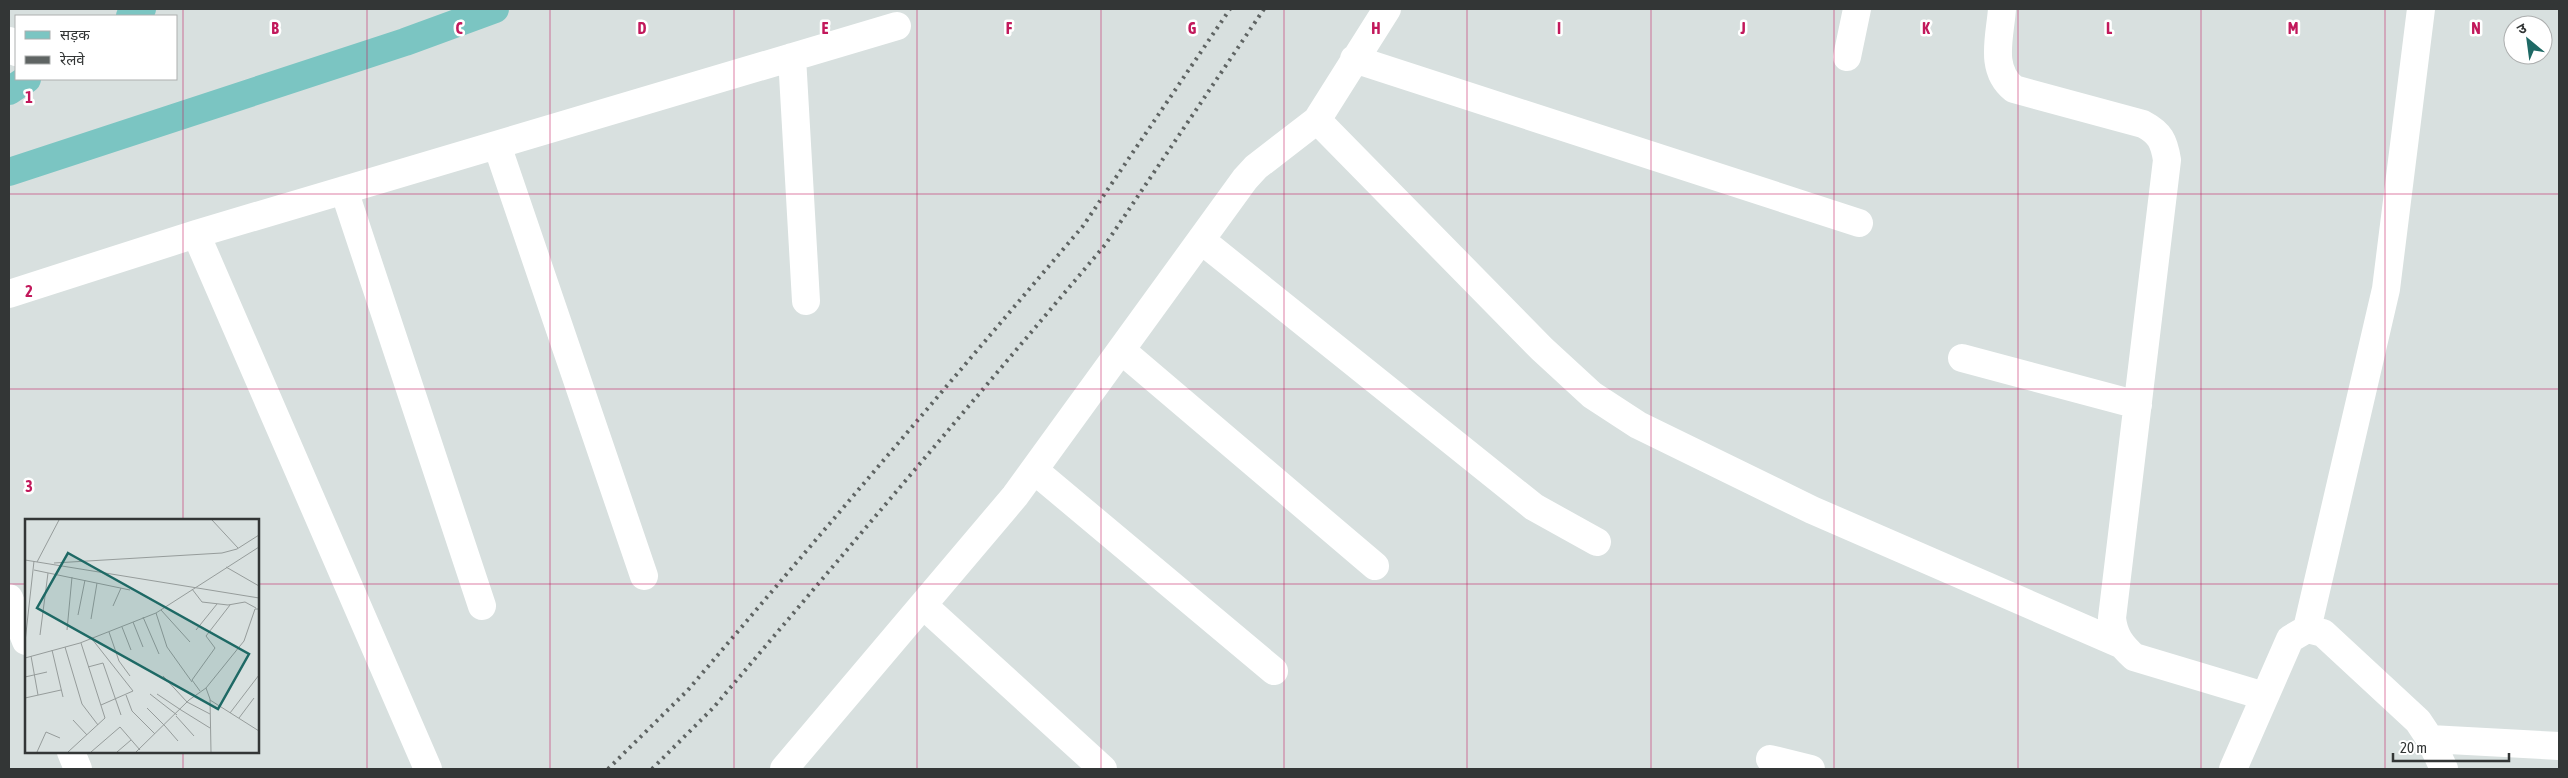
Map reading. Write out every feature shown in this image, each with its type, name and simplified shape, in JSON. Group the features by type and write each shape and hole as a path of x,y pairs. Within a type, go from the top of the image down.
{"main road":[{"path":"9,172 405,42 495,9"},
{"path":"9,91 26,80"}],"street":[{"path":"784,769 1016,496 1250,173 1307,127 1387,9"},
{"path":"1848,57 1857,9"},
{"path":"2002,9 1997,65 2006,83 2014,88 2143,124 2156,131 2165,142 2167,160 2112,618 2113,630 2120,644"},
{"path":"2307,629 2384,298 2421,9"},
{"path":"9,294 196,234 897,26"},
{"path":"792,57 806,301"},
{"path":"1354,59 1858,223"},
{"path":"1307,127 1592,395 1638,425 1812,510 2120,644 2134,657 2260,704"},
{"path":"497,145 644,576"},
{"path":"344,190 482,606"},
{"path":"196,234 428,769"},
{"path":"1201,240 1534,507 1597,542"},
{"path":"1121,350 1375,566"},
{"path":"1962,358 2138,405"},
{"path":"1034,470 1274,671"},
{"path":"9,598 25,638"},
{"path":"923,605 1103,769"},
{"path":"2233,769 2290,639 2307,629 2324,633 2418,721 2437,754 2559,746"},
{"path":"71,753 78,769"},
{"path":"1770,759 1812,769"}],"railway":[{"path":"608,769 688,690 1083,226 1230,9"},
{"path":"652,769 714,707 1105,245 1264,9"}]}
